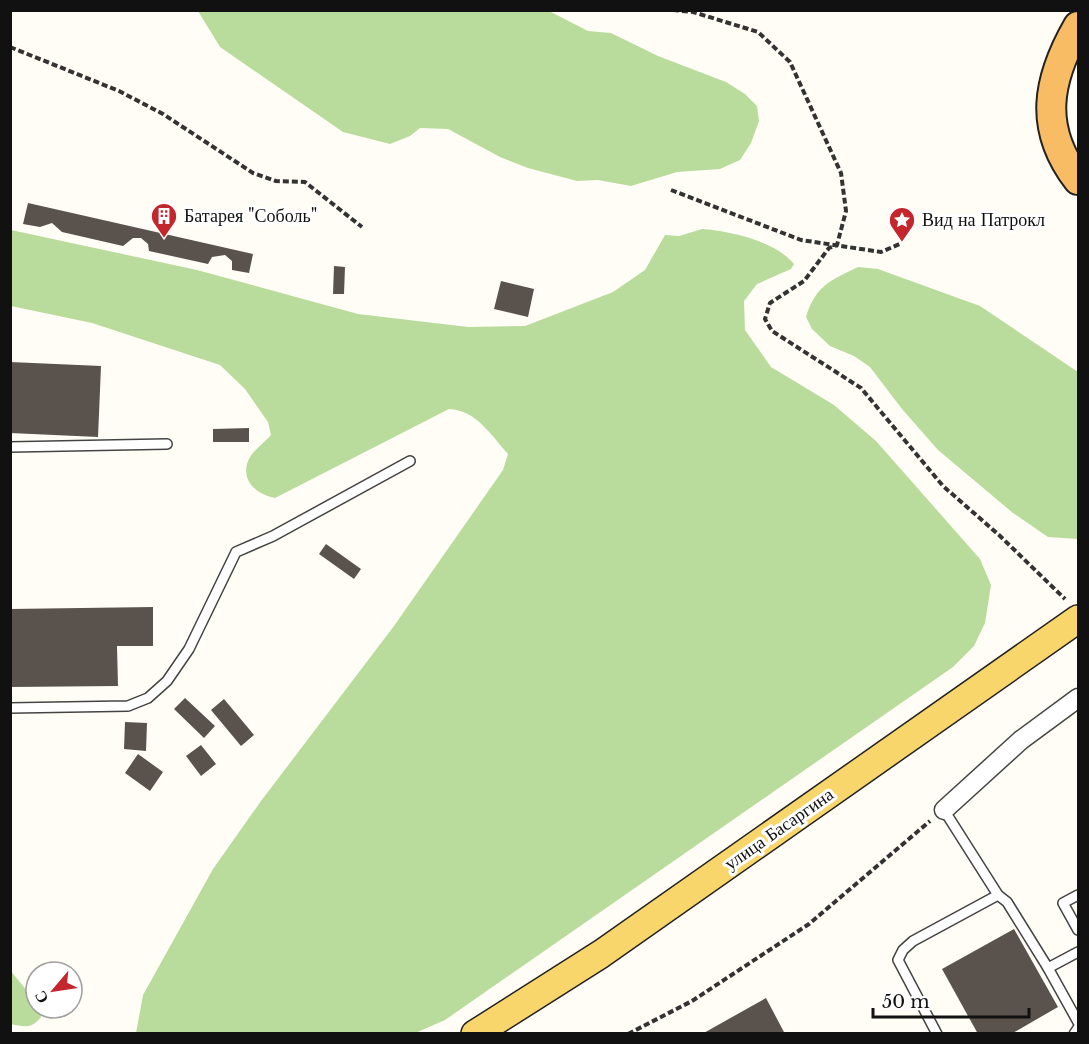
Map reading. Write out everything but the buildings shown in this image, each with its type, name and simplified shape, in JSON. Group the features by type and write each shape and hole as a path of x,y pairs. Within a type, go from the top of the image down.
{"highway":[{"path":"1078,22 1050,102 1052,130 1058,148 1078,180"}],"main road":[{"name":"улица Басаргина","path":"475,1034 601,954 1075,612"}],"street":[{"path":"944,810 1012,747 1078,698"}],"lane":[{"path":"10,447 167,444"},
{"path":"10,708 128,706 148,698 167,681 189,649 236,552 273,537 410,461"},
{"path":"944,810 998,895 1007,902 1078,1022"},
{"path":"937,1034 898,960 903,950 913,941 998,895"},
{"path":"1078,895 1063,903 1078,930"},
{"path":"1048,968 1078,952"},
{"path":"1074,1034 1078,1028"}],"path":[{"path":"673,10 693,12 758,32 790,62 841,173 846,211 837,245"},
{"path":"10,47 137,100 163,114 253,172 276,181 305,182 362,227"},
{"path":"671,190 801,240 881,252 902,243"},
{"path":"837,245 829,248 804,281 770,303 765,319 772,331 861,388 944,486 999,535 1075,612"},
{"path":"628,1034 692,1001 799,931 944,810"}],"green space":[{"path":"198,11 549,11 588,31 611,33 658,56 726,82 745,94 757,106 759,121 751,143 740,160 720,169 677,172 631,186 598,180 577,181 528,168 500,157 448,129 420,128 410,136 390,144 343,132 220,47"},
{"path":"702,229 726,232 764,243 786,256 794,264 791,269 757,284 744,301 745,330 771,367 834,405 876,441 980,559 991,585 985,623 974,646 953,667 445,1020 413,1034 136,1033 143,995 213,869 261,801 394,626 503,470 508,454 475,419 459,410 449,409 275,498 261,493 248,478 247,465 252,454 271,435 268,422 245,389 220,365 92,323 11,306 11,230 197,270 358,314 468,327 525,326 613,292 645,270 665,235 679,236"},
{"path":"858,267 878,269 980,306 1078,372 1078,539 1048,537 1013,513 938,450 902,409 870,367 854,356 830,346 812,329 806,317 819,291 825,285"},
{"path":"10,970 24,987 24,1020 39,1020 31,1025 11,1024"}],"place":[{"name":"Батарея \"Соболь\"","path":"164,239"},
{"name":"Вид на Патрокл","path":"902,243"}]}
